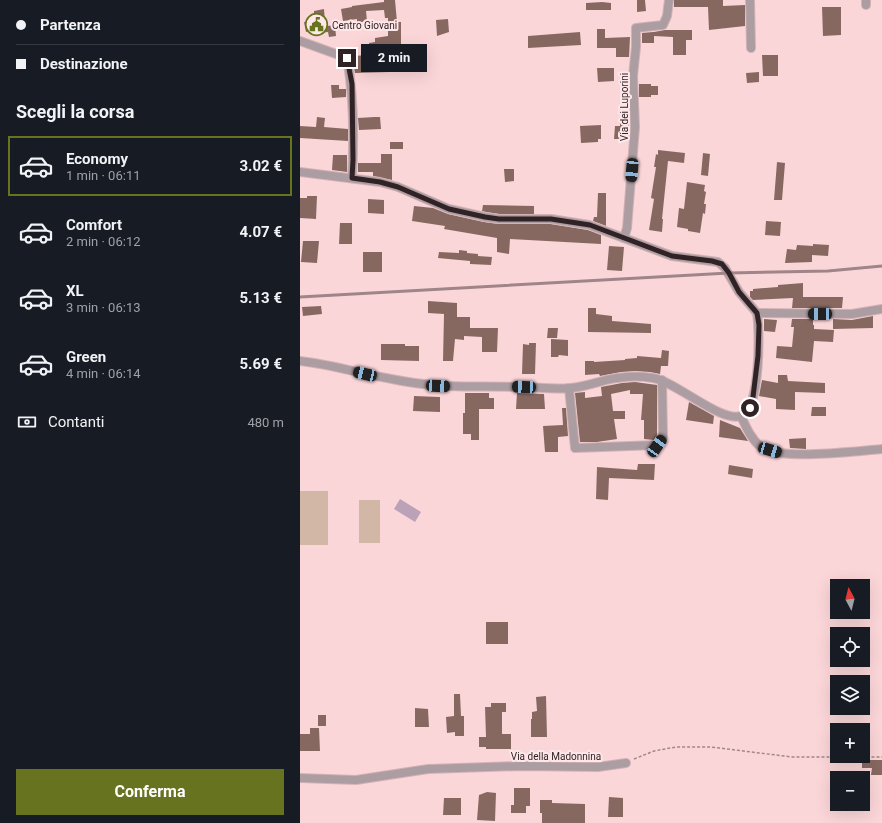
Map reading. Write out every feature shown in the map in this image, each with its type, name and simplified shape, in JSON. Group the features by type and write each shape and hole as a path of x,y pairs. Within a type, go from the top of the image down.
{"street":[{"name":"Via dei Luporini","path":"624,238 627,228 635,127 633,76 636,28 663,25 666,21 669,0"},
{"path":"750,0 751,48"},
{"path":"300,41 347,58 352,84 352,178"},
{"path":"300,172 380,182 398,187 449,209 485,217 499,219 551,219 590,225 672,256 712,261 722,264 729,273 739,292 757,313 759,325 758,356 753,397 747,413 736,417 716,411 658,378 642,376 618,378 569,388 427,385 395,380 321,364 300,362"},
{"path":"757,313 852,314 882,309"},
{"path":"569,388 575,448 657,446 663,436 662,380"},
{"path":"741,416 752,436 762,448 779,452 806,455 882,449"},
{"name":"Via della Madonnina","path":"300,778 356,780 428,768 520,766 598,767 626,763"}],"path":[{"path":"626,763 654,752 676,747 711,747 792,757 882,757"}],"shaded area":[{"path":"300,491 328,491 328,545 300,545"},
{"path":"400,499 421,512 415,522 394,509"},
{"path":"359,500 380,500 380,543 359,543"}],"building":[{"path":"384,0 395,0 397,22 401,22 401,44 384,46 384,62 390,62 390,72 355,73 352,56 370,55 369,43 375,42 375,38 388,36 388,18 385,18 384,10 366,11 367,21 357,23 357,19 343,21 341,9 384,2"},
{"path":"637,0 645,0 646,11 637,12"},
{"path":"674,0 723,0 723,6 745,5 745,26 709,30 708,7 674,7"},
{"path":"586,3 611,3 611,10 586,10"},
{"path":"822,7 841,7 841,35 823,36"},
{"path":"324,9 325,22 327,22 327,26 335,25 336,36 329,37 328,32 319,33 318,30 306,32 304,22 313,21 312,17 314,16 314,11"},
{"path":"448,19 449,32 437,36 436,20"},
{"path":"597,29 605,29 605,38 630,37 629,57 616,57 616,48 597,48"},
{"path":"665,30 692,30 692,40 686,40 686,55 673,55 673,37 654,36 654,32"},
{"path":"580,32 581,45 528,48 528,36"},
{"path":"654,32 654,43 642,43 642,33"},
{"path":"762,55 778,55 778,76 763,76"},
{"path":"597,68 614,68 614,81 598,82"},
{"path":"759,72 759,82 747,83 746,73"},
{"path":"639,84 651,84 651,86 658,86 658,95 651,95 651,97 639,97"},
{"path":"331,85 339,85 339,89 346,89 346,97 332,98"},
{"path":"317,117 325,118 324,127 348,129 348,141 300,138 300,126 316,127"},
{"path":"380,117 381,129 359,130 358,118"},
{"path":"620,123 629,123 629,139 614,139 615,126 620,126"},
{"path":"601,125 601,139 598,139 598,142 581,143 580,126"},
{"path":"390,142 403,142 403,149 390,149"},
{"path":"658,150 685,153 684,163 668,161 662,232 649,230 654,199 651,198 656,167 654,167"},
{"path":"703,153 710,154 708,176 701,175"},
{"path":"381,154 392,154 392,180 373,176 373,172 358,172 358,163 381,163"},
{"path":"333,155 347,155 347,172 332,170"},
{"path":"777,162 785,163 782,200 774,200"},
{"path":"504,169 514,169 514,181 505,182"},
{"path":"687,182 705,185 705,214 703,213 700,233 677,227 679,208 684,209"},
{"path":"598,193 606,193 606,226 593,221 594,217 597,217"},
{"path":"307,196 317,196 316,219 300,218 300,198 307,198"},
{"path":"368,199 384,200 384,214 368,213"},
{"path":"483,205 534,206 534,214 499,214 486,212 482,211"},
{"path":"414,206 433,208 448,214 484,222 499,224 551,224 588,230 601,235 601,244 510,239 509,254 497,252 497,238 444,229 445,226 412,221"},
{"path":"766,221 781,222 780,236 765,235"},
{"path":"340,223 352,223 352,244 339,244"},
{"path":"303,241 319,241 317,263 301,262"},
{"path":"813,244 829,245 828,256 812,255 812,262 785,263 787,249 796,250 797,245 813,246"},
{"path":"609,246 624,247 622,271 607,270"},
{"path":"459,250 467,251 467,253 478,254 478,256 492,257 491,265 470,264 470,261 438,258 439,252 459,253"},
{"path":"363,252 382,252 382,272 363,272"},
{"path":"803,283 803,297 843,297 842,308 792,308 793,298 753,300 750,297 750,291 753,291 753,289"},
{"path":"428,301 457,303 457,317 470,317 470,328 498,328 497,352 482,352 482,337 464,336 464,340 455,339 453,361 443,361 444,314 428,313"},
{"path":"321,306 322,314 303,316 302,307"},
{"path":"588,308 596,308 596,314 612,316 612,321 651,324 651,333 588,332"},
{"path":"873,316 873,328 833,329 833,319 852,320"},
{"path":"764,319 777,320 775,332 764,331"},
{"path":"792,319 813,319 814,329 834,330 833,342 814,341 812,362 776,358 777,346 792,347 794,327 791,327"},
{"path":"548,328 558,328 557,338 547,338"},
{"path":"551,339 568,340 568,356 559,355 558,357 551,357"},
{"path":"529,343 536,343 535,374 522,374 523,344 529,345"},
{"path":"381,344 405,344 405,346 419,346 419,361 381,360"},
{"path":"662,350 669,351 668,366 661,366 660,374 635,371 600,376 599,374 585,375 585,361 594,362 625,360 637,358 637,356 661,358"},
{"path":"778,375 787,375 788,381 825,383 825,393 795,392 795,410 776,409 776,399 759,396 762,380 778,383"},
{"path":"635,382 657,385 657,435 654,440 644,439 644,420 641,420 643,394 630,394 630,390 611,394 613,411 625,411 625,419 614,419 617,439 597,442 580,442 575,393 585,392 585,398 602,396 601,387"},
{"path":"465,393 489,393 489,398 494,398 494,409 479,409 479,440 471,440 471,434 463,434"},
{"path":"517,393 544,394 545,409 516,409"},
{"path":"414,396 440,397 440,412 413,411"},
{"path":"689,402 714,416 713,424 686,420"},
{"path":"812,407 826,407 826,416 811,416"},
{"path":"562,408 566,408 568,436 558,437 558,452 545,452 543,426 563,425"},
{"path":"720,420 740,428 748,441 719,437"},
{"path":"806,438 806,449 790,448 789,439"},
{"path":"638,464 655,464 654,480 609,478 608,500 596,499 597,467 637,470"},
{"path":"729,465 753,469 752,478 728,474"},
{"path":"486,622 508,622 508,644 486,644"},
{"path":"454,694 460,694 461,716 464,716 464,736 455,736 455,732 447,733 446,717 454,716"},
{"path":"546,696 547,737 531,737 532,712 537,711 536,697"},
{"path":"491,703 506,703 506,712 502,712 502,734 511,734 511,749 486,749 486,747 479,747 479,737 486,737 485,707 491,707"},
{"path":"415,708 428,709 429,727 415,727"},
{"path":"318,715 326,715 326,726 318,726"},
{"path":"310,728 319,728 320,751 300,751 300,734 310,734"},
{"path":"870,760 882,760 882,775 871,775 872,768 862,768 862,763 870,763"},
{"path":"514,788 530,788 530,806 526,806 526,813 511,813 511,805 514,805"},
{"path":"487,792 496,793 495,821 477,820 479,795"},
{"path":"609,797 623,798 623,817 608,817"},
{"path":"444,798 461,798 461,815 443,815"},
{"path":"540,800 552,800 552,803 585,804 585,823 542,823"}],"railway":[{"path":"300,297 729,273 828,271 882,266"}],"place":[{"name":"Centro Giovani","path":"316,25"}],"route":[{"path":"347,58 352,84 352,178 380,182 398,187 449,209 499,219 551,219 590,225 672,256 712,261 722,264 729,273 739,292 757,313 759,325 758,356 753,397 750,408"}]}
